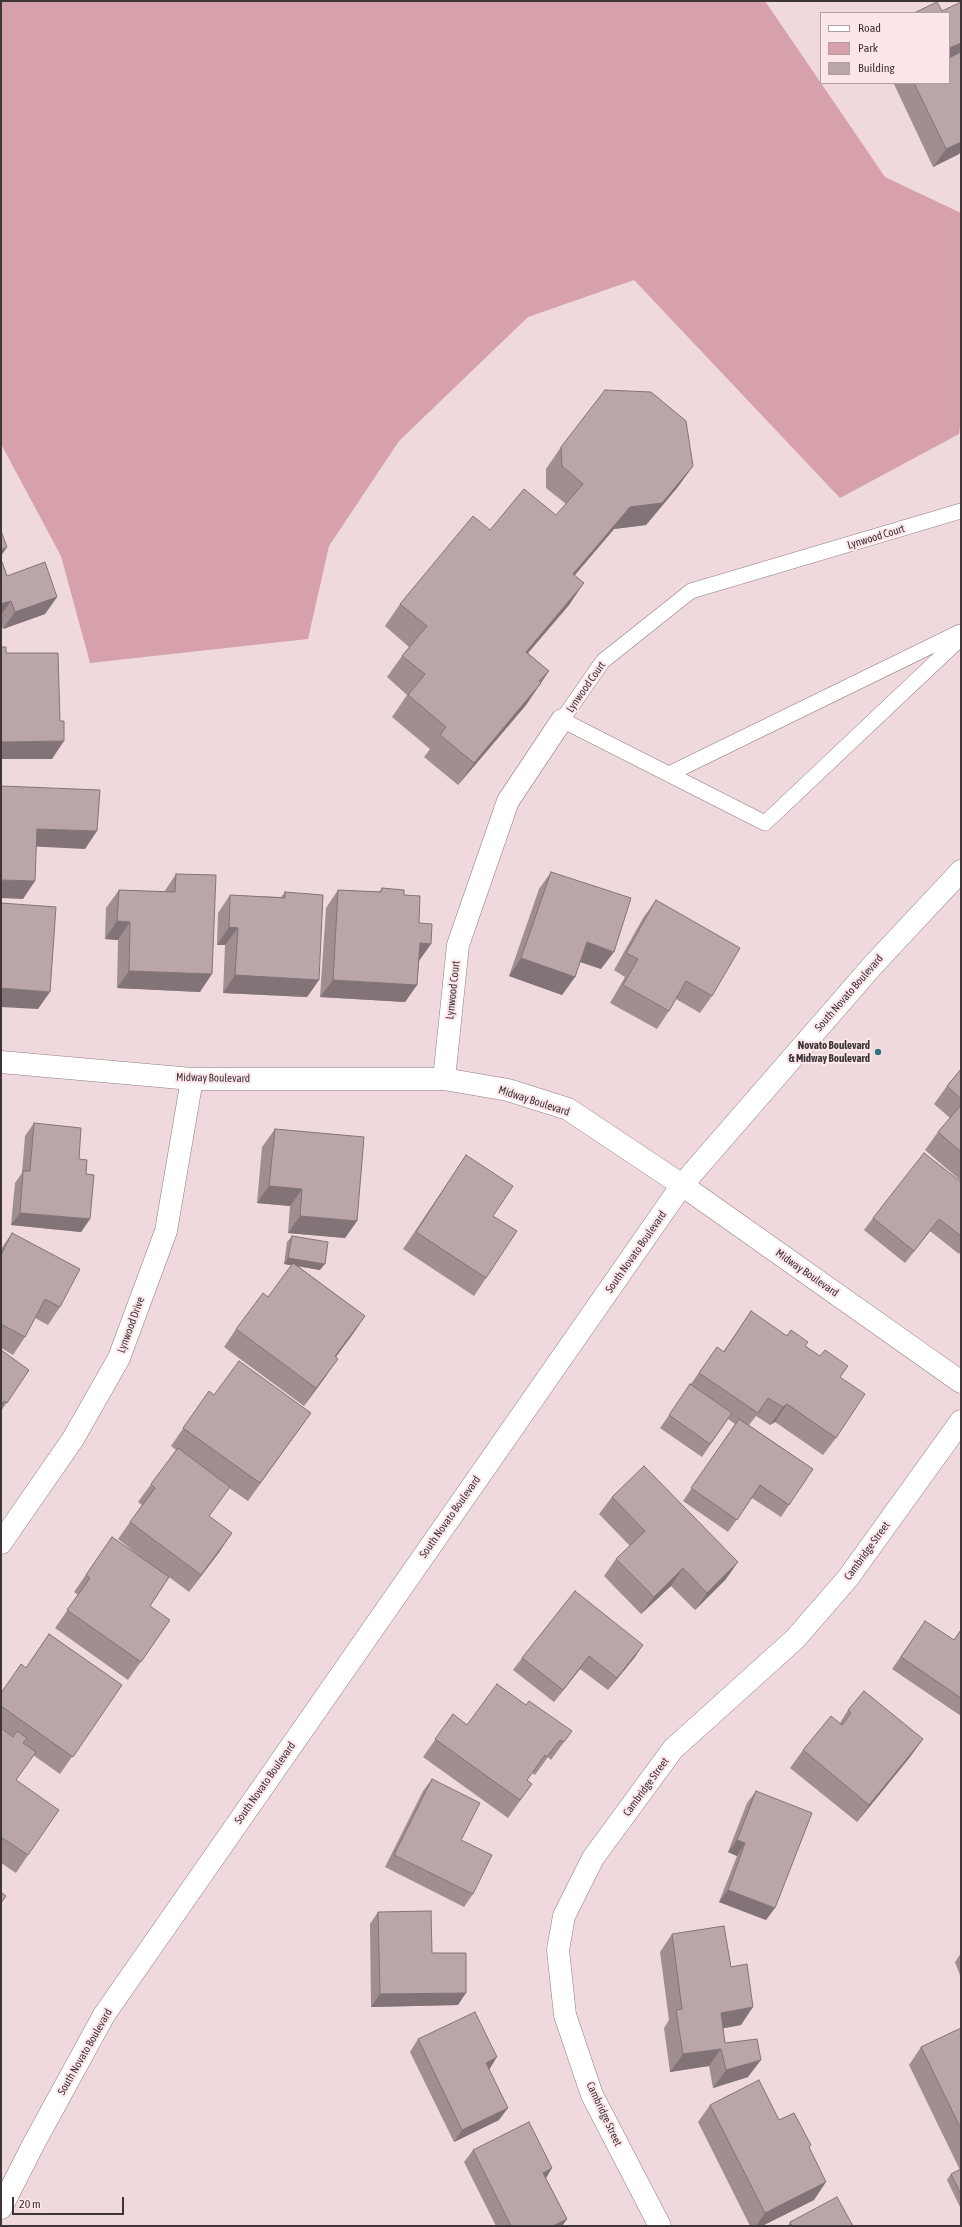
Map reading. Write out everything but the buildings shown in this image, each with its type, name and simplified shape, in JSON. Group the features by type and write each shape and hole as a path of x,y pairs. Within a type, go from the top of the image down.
{"street":[{"name":"Lynwood Court","path":"444,1079 458,945 508,801 562,720"},
{"name":"South Novato Boulevard","path":"1,2208 33,2145 104,2015 682,1185 874,964 961,871"},
{"name":"Midway Boulevard","path":"1,1062 192,1079 444,1079 508,1090 568,1109 682,1185 961,1382"},
{"name":"Lynwood Drive","path":"1,1543 73,1439 119,1358 166,1231 192,1079"},
{"name":"Cambridge Street","path":"660,2226 592,2095 565,2015 558,1950 564,1916 594,1858 673,1749 795,1639 848,1578 961,1421"}],"lane":[{"name":"Lynwood Court","path":"562,720 603,661 691,591 961,511"},
{"path":"669,774 961,632"},
{"path":"562,720 765,823 961,638"}],"green space":[{"path":"1,1 765,1 820,82 820,84 822,84 885,177 961,213 961,418 959,434 840,498 634,280 528,317 399,441 329,546 308,639 90,663 61,556 1,444"}],"place":[{"name":"Novato Boulevard & Midway Boulevard","path":"878,1052"}]}
